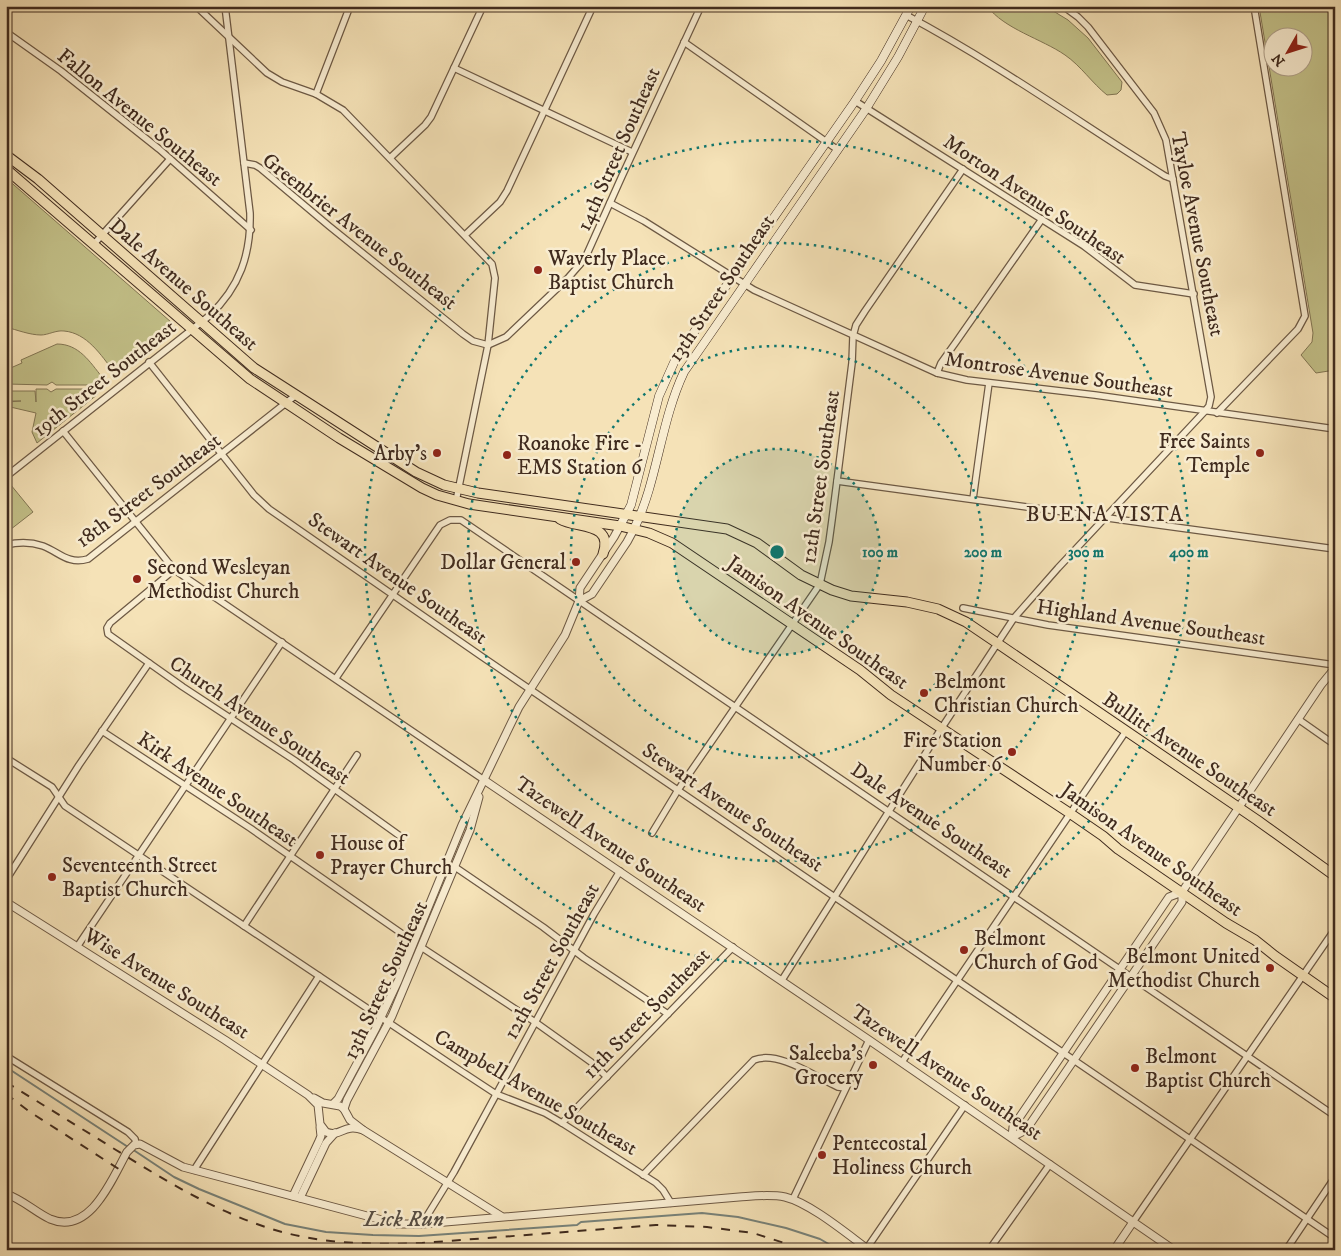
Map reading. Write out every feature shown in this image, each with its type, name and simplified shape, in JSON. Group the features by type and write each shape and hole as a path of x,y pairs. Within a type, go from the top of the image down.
{"main road":[{"name":"13th Street Southeast","path":"620,526 631,505 651,422 665,380 687,341 882,61 910,6"},
{"name":"13th Street Southeast","path":"634,529 640,516 674,392 684,372 743,284 866,109 898,57 925,6"},
{"name":"Dale Avenue Southeast","path":"6,155 38,179 254,368 416,472 458,489"},
{"name":"Dale Avenue Southeast","path":"6,169 250,379 339,438"},
{"name":"Jamison Avenue Southeast","path":"339,438 422,488 456,501 620,526 649,533 672,543 860,670 891,695 1071,814 1118,849 1226,923 1255,940 1274,956 1335,998"},
{"path":"458,489 478,494 640,516"},
{"path":"555,516 570,524 590,527 599,531 605,543 603,554"},
{"name":"Bullitt Avenue Southeast","path":"640,516 727,529 757,543 801,576 832,590 851,596 920,604 938,609 966,622 1335,876"}],"street":[{"path":"196,6 274,78 316,94 343,110 488,259 494,271 494,294 488,345 456,501"},
{"name":"Greenbrier Avenue Southeast","path":"225,6 244,163 260,168 473,341 488,345"},
{"path":"316,94 350,6"},
{"path":"390,158 428,122 483,6"},
{"path":"465,235 503,198 593,6"},
{"name":"14th Street Southeast","path":"488,345 497,342 513,331 588,254 632,152 701,6"},
{"name":"Tayloe Avenue Southeast","path":"1063,6 1088,27 1154,113 1166,140 1211,398 1209,406 1204,411"},
{"path":"1217,413 1298,329 1305,316 1254,6"},
{"path":"906,16 982,59 1165,176 1173,179"},
{"name":"Fallon Avenue Southeast","path":"6,32 88,92 170,159 251,230"},
{"path":"684,42 838,150"},
{"path":"454,68 632,152"},
{"name":"Morton Avenue Southeast","path":"855,102 1084,246 1135,285 1194,294"},
{"path":"94,244 170,159"},
{"name":"19th Street Southeast","path":"8,475 201,322 221,305 231,292 246,258 251,230 244,163"},
{"name":"12th Street Southeast","path":"652,833 678,790 820,584 829,542 856,325 963,169"},
{"name":"Montrose Avenue Southeast","path":"610,203 644,221 743,284 937,373 967,380 1095,395 1335,429"},
{"path":"937,373 941,363 1042,219"},
{"name":"Stewart Avenue Southeast","path":"149,362 254,495 269,509 1335,1238"},
{"path":"973,499 990,383"},
{"name":"18th Street Southeast","path":"6,545 24,542 44,546 64,558 81,561 92,556 296,396"},
{"path":"782,980 941,729 1014,618 1204,411"},
{"name":"Tazewell Avenue Southeast","path":"63,431 175,569 782,980 1174,1250"},
{"path":"837,481 1335,549"},
{"name":"Dale Avenue Southeast","path":"336,678 440,525 456,519 464,522 1335,1116"},
{"name":"13th Street Southeast","path":"331,1104 338,1099 381,1018 462,825 530,688 565,635 579,602 580,588 620,526"},
{"name":"13th Street Southeast","path":"579,602 592,594 634,529"},
{"name":"Church Avenue Southeast","path":"175,569 110,623 107,628 108,634 149,664 294,760 400,836"},
{"name":"Highland Avenue Southeast","path":"963,608 1014,618 1335,666"},
{"path":"77,947 140,856 282,642"},
{"path":"6,880 102,731 149,664"},
{"path":"1012,1137 1025,1131 1131,977 1182,902 1182,892 1335,666"},
{"path":"1298,719 1335,745"},
{"name":"Kirk Avenue Southeast","path":"102,731 290,856 414,942"},
{"path":"902,1062 1126,731"},
{"path":"244,926 357,755"},
{"name":"Campbell Avenue Southeast","path":"6,758 52,787 65,806 388,1023 496,1094 544,1113 562,1123 643,1175 663,1190 671,1203"},
{"name":"13th Street Southeast","path":"346,1112 347,1100 388,1023 455,867 470,830 484,780"},
{"path":"455,867 543,927 574,951 668,1014"},
{"name":"12th Street Southeast","path":"422,1224 487,1114 574,951 620,872"},
{"path":"1012,1137 1013,1127 1169,897 1182,892"},
{"name":"Wise Avenue Southeast","path":"6,902 308,1095 323,1103 340,1106 350,1120 362,1130 501,1216"},
{"path":"1114,1250 1335,929"},
{"path":"421,947 535,1022 590,1062 607,1077"},
{"name":"11th Street Southeast","path":"562,1123 733,947"},
{"path":"194,1170 319,976"},
{"path":"793,1199 869,1040"},
{"path":"6,1056 128,1132 135,1139 136,1144"},
{"path":"643,1175 754,1060 765,1057 774,1058 838,1088 845,1088"},
{"name":"Wise Avenue Southeast","path":"308,1095 318,1105 320,1124"},
{"path":"319,1115 320,1110 331,1104"},
{"path":"6,1194 51,1219 66,1222 78,1220 96,1206 127,1152 136,1144 144,1145 172,1162 194,1170 390,1222 422,1224 501,1216 773,1196 793,1199 806,1206 868,1249 965,1106"},
{"path":"343,1130 348,1123 346,1112"},
{"path":"297,1197 319,1141 320,1124"},
{"path":"320,1124 326,1132 335,1134"},
{"path":"297,1197 326,1142 343,1130 352,1127 362,1130"},
{"path":"989,1250 1050,1164"},
{"path":"1286,1250 1335,1178"}],"shaded area":[{"path":"987,6 1045,6 1068,20 1088,38 1122,82 1121,90 1117,94 1107,95 1065,55 1003,21"},
{"path":"1259,6 1335,6 1335,370 1316,373 1301,355 1312,342 1313,333 1271,78 1314,78 1314,28 1264,28 1264,36"},
{"path":"6,178 171,322 170,333 122,372 117,374 114,372 93,346 80,336 61,331 37,335 6,327"},
{"path":"57,344 78,350 102,377 94,385 56,385 52,382 47,385 7,384 6,370 22,363 21,360"},
{"path":"36,389 47,389 51,392 56,389 94,389 98,394 37,443 32,432 36,413 6,406 6,392 7,402 21,401 7,401 7,391 35,391 36,402"},
{"path":"6,479 33,512 6,533"}],"waterway":[{"name":"Lick Run","path":"6,1067 128,1147"},
{"name":"Lick Run","path":"132,1149 174,1177 199,1189 285,1224 326,1232 419,1236 577,1225 581,1222 702,1213 738,1217 786,1228 820,1239 839,1250"}],"railway":[{"path":"6,1082 135,1162 193,1195 233,1215 293,1235 329,1241 403,1244 656,1225 707,1227 753,1233 806,1250"},
{"path":"6,1094 30,1112 125,1173"}],"place":[{"name":"Waverly Place Baptist Church","path":"538,270"},
{"name":"Arby's","path":"437,453"},
{"name":"Free Saints Temple","path":"1260,453"},
{"name":"Roanoke Fire - EMS Station 6","path":"507,455"},
{"name":"Dollar General","path":"576,562"},
{"name":"Second Wesleyan Methodist Church","path":"137,579"},
{"name":"Belmont Christian Church","path":"924,693"},
{"name":"Fire Station Number 6","path":"1012,752"},
{"name":"House of Prayer Church","path":"320,855"},
{"name":"Seventeenth Street Baptist Church","path":"52,877"},
{"name":"Belmont Church of God","path":"964,950"},
{"name":"Belmont United Methodist Church","path":"1270,968"},
{"name":"Saleeba's Grocery","path":"873,1065"},
{"name":"Belmont Baptist Church","path":"1135,1068"},
{"name":"Pentecostal Holiness Church","path":"822,1155"}],"district":[{"name":"BUENA VISTA","path":"1105,513"}]}
